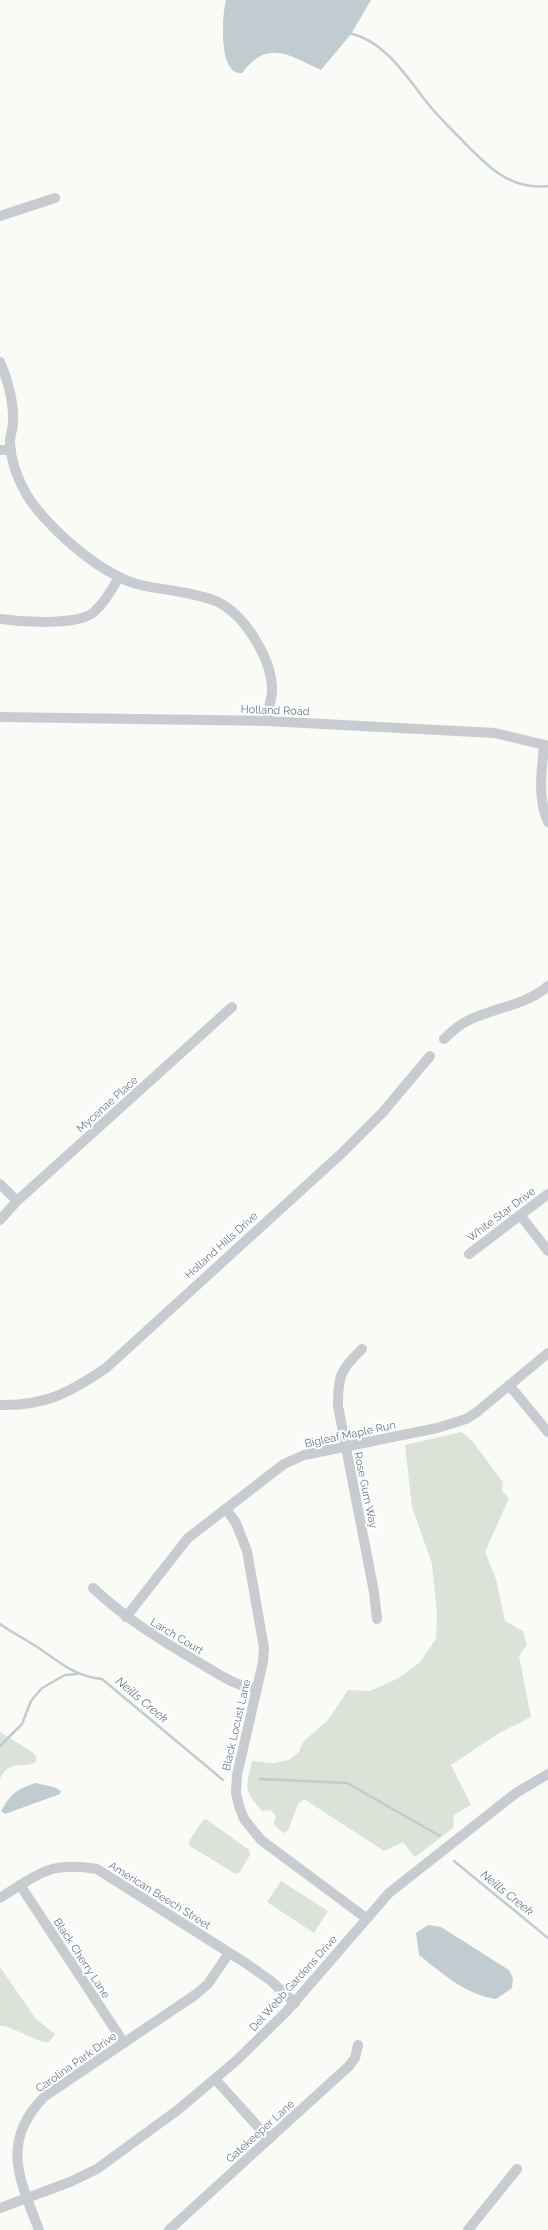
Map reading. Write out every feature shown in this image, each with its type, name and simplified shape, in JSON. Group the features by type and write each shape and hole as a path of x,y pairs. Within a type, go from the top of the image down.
{"street":[{"path":"0,216 56,198"},
{"path":"0,362 11,395 13,423 10,440 17,475 35,507 62,535 94,561 119,577 148,587 186,593 218,602 240,620 260,648 269,670 272,692 266,721"},
{"path":"0,450 11,450"},
{"path":"0,619 74,621 93,614 107,598 119,577"},
{"name":"Holland Road","path":"0,717 266,721 495,733 546,745"},
{"path":"546,745 541,790 544,811 548,822"},
{"path":"444,1039 457,1027 471,1019 530,997 548,986"},
{"name":"Mycenae Place","path":"0,1220 17,1200 232,1007"},
{"name":"Holland Hills Drive","path":"0,1405 38,1403 71,1391 106,1368 342,1153 383,1112 430,1056"},
{"path":"0,1184 17,1200"},
{"name":"White Star Drive","path":"469,1254 548,1194"},
{"path":"520,1215 548,1251"},
{"name":"Rose Gum Way","path":"362,1349 343,1368 338,1387 338,1406 374,1592 377,1619"},
{"name":"Bigleaf Maple Run","path":"126,1617 179,1548 284,1464 304,1455 455,1423 477,1412 548,1353"},
{"path":"509,1385 548,1432"},
{"name":"Black Locust Lane","path":"226,1509 242,1536 263,1633 263,1662 236,1775 236,1793 244,1819 261,1840 366,1918"},
{"name":"Larch Court","path":"93,1588 126,1617 232,1682 256,1689"},
{"name":"Del Webb Gardens Drive","path":"0,2208 79,2178 106,2164 215,2079 255,2044 294,2002 383,1898 516,1793 548,1774"},
{"name":"American Beech Street","path":"0,1898 38,1872 59,1866 78,1866 97,1869 271,1981 294,2002"},
{"name":"Black Cherry Lane","path":"20,1885 124,2044"},
{"name":"Carolina Park Drive","path":"39,2230 16,2170 16,2150 20,2131 25,2119 45,2096 195,1995 208,1984 229,1953"},
{"name":"Gatekeeper Lane","path":"169,2230 349,2066 355,2058 358,2044"},
{"path":"215,2079 270,2139"},
{"path":"468,2230 517,2169"}],"shaded area":[{"path":"226,0 371,0 351,34 321,70 280,53 270,53 261,56 252,62 242,73 234,71 229,65 225,55 223,18"},
{"path":"461,1432 472,1441 503,1482 502,1491 509,1498 485,1552 496,1579 505,1621 523,1631 527,1645 519,1656 531,1717 499,1733 451,1765 471,1805 454,1815 453,1828 415,1857 403,1842 384,1851 304,1799 298,1804 288,1831 283,1833 274,1824 276,1816 271,1810 262,1811 249,1793 248,1777 252,1761 274,1763 289,1760 299,1752 303,1742 328,1720 348,1690 370,1691 399,1678 420,1662 436,1639 437,1614 432,1564 412,1507 405,1445"},
{"path":"0,1732 32,1752 37,1757 35,1763 10,1767 3,1773 0,1779"},
{"path":"35,1783 54,1787 61,1791 60,1794 5,1814 1,1811 11,1796 23,1788"},
{"path":"206,1819 249,1850 250,1855 239,1873 234,1873 190,1846 189,1841 203,1820"},
{"path":"281,1881 328,1911 314,1933 267,1902"},
{"path":"428,1925 441,1927 509,1970 513,1978 512,1988 496,1999 485,1997 455,1983 419,1955 416,1933"},
{"path":"0,1967 36,2019 55,2034 49,2042 43,2042 5,2026 0,2026"}],"waterway":[{"path":"349,33 361,37 383,50 401,69 440,118 475,154 496,172 507,179 520,184 548,186"},
{"name":"Neills Creek","path":"0,1624 74,1671 82,1675 102,1679 223,1780"},
{"path":"0,1746 22,1724 31,1701 42,1688 65,1675 77,1674"},
{"name":"Neills Creek","path":"260,1779 347,1783 440,1836"},
{"name":"Neills Creek","path":"454,1861 548,1938"}]}
